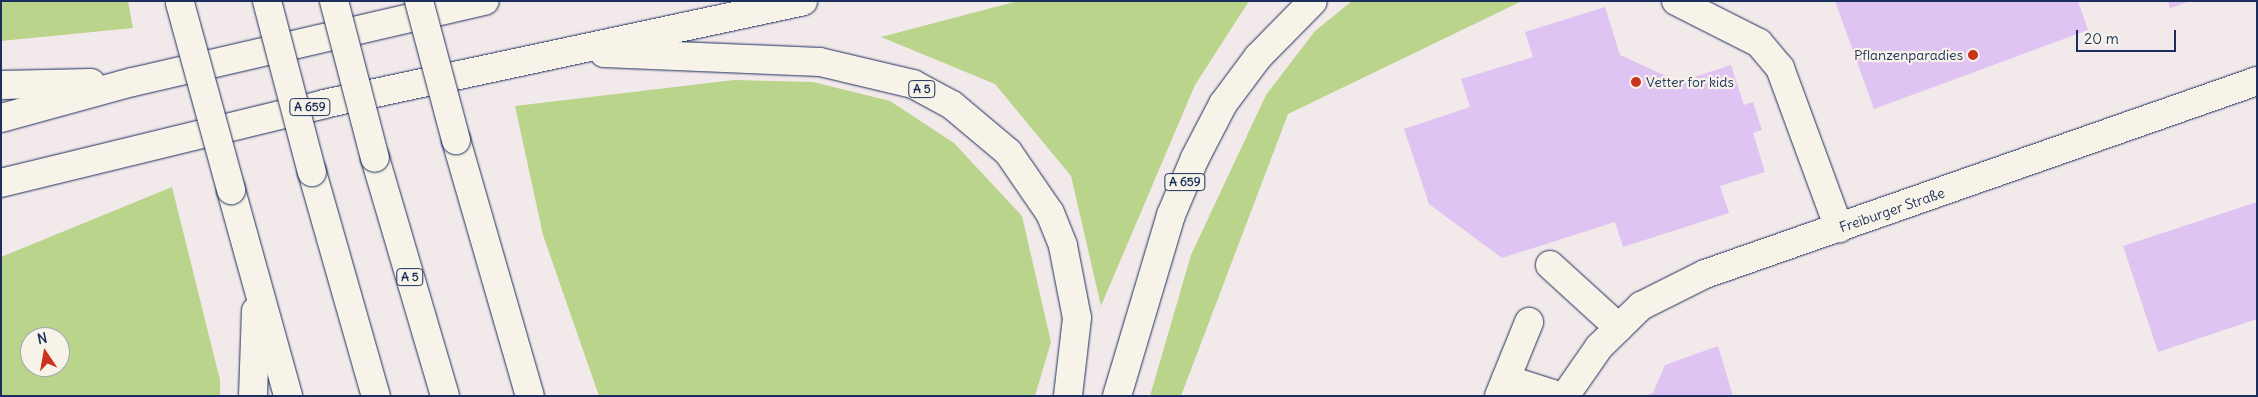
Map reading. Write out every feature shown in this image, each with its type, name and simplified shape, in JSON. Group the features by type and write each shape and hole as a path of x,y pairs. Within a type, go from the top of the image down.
{"main road":[{"path":"267,1 312,172 376,396"},
{"name":"A 5","path":"334,1 375,158 444,396"},
{"path":"419,1 456,140 530,396"},
{"path":"1,118 133,82 484,1"},
{"name":"A 659","path":"1,183 64,166 558,51 803,1"},
{"name":"A 659","path":"1118,396 1171,215 1195,158 1223,104 1258,57 1314,1"},
{"path":"1676,1 1759,43 1780,68 1839,228"},
{"path":"180,2 288,396"},
{"name":"A 5","path":"558,51 820,62 913,84 952,105 1014,159 1050,212 1064,246 1076,318 1068,396"},
{"name":"Freiburger Straße","path":"1565,396 1598,347 1641,306 1705,274 2257,81"},
{"path":"1,85 133,82"},
{"name":"A 659","path":"1,200 64,166"},
{"path":"1550,265 1619,328"},
{"path":"253,396 256,284"},
{"path":"1529,322 1503,387 1559,396"},
{"path":"516,348 549,396"}],"green space":[{"path":"1,1 128,1 133,28 1,41"},
{"path":"1018,1 1249,1 1195,85 1101,306 1071,176 995,84 881,37"},
{"path":"1352,1 1522,1 1288,114 1181,396 1150,396 1191,255 1266,95 1315,31"},
{"path":"734,80 813,82 890,101 954,143 1022,216 1051,342 1035,396 599,396 543,235 515,106"},
{"path":"172,187 220,380 220,396 1,396 1,257"}],"building":[{"path":"1835,1 2078,1 2088,30 1874,109"},
{"path":"2168,1 2188,1 2188,2 2170,8"},
{"path":"1605,7 1620,55 1679,82 1731,65 1744,105 1753,102 1762,130 1753,133 1765,172 1720,186 1729,213 1623,247 1615,222 1502,258 1429,204 1404,129 1470,107 1461,79 1533,57 1525,32"},
{"path":"2257,202 2257,319 2158,352 2123,246"},
{"path":"1718,346 1733,396 1644,396 1653,393 1665,365"}],"place":[{"name":"Pflanzenparadies","path":"1973,55"},
{"name":"Vetter for kids","path":"1636,82"}]}
